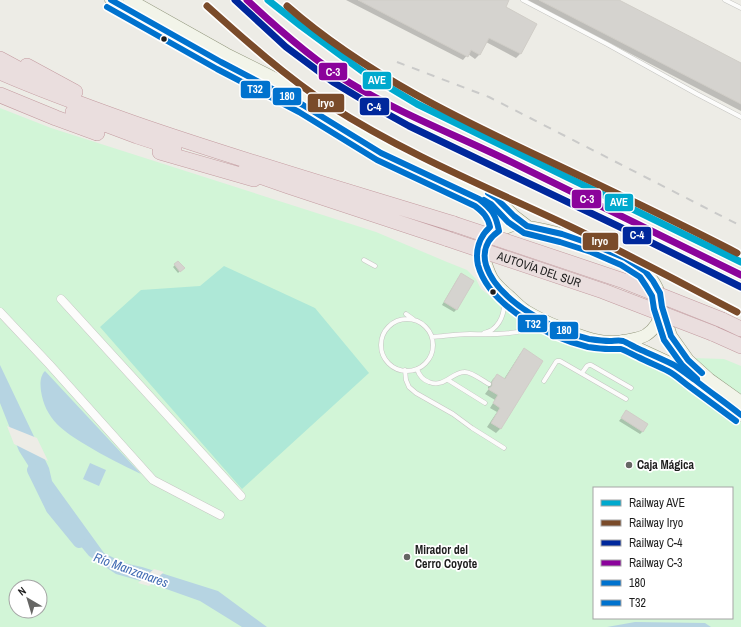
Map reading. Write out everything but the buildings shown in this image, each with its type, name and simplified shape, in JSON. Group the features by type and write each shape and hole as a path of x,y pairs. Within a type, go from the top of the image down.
{"highway":[{"path":"0,51 75,92"},
{"path":"0,59 26,73 75,92 271,159 374,199"},
{"path":"0,72 70,101 170,136 264,167 374,199"},
{"path":"0,81 40,100 97,122 288,186"},
{"path":"0,95 56,118 121,141 247,178 288,186"},
{"name":"AUTOVÍA DEL SUR","path":"288,186 603,290 741,346"},
{"name":"AUTOVÍA DEL SUR","path":"374,199 624,281 741,329"}],"main road":[{"path":"115,0 133,7 143,7"},
{"path":"115,0 245,76 303,105 381,153 479,199 490,207 496,216 499,231 512,225 527,226 578,239 625,258 645,271 654,281 660,293 662,307 671,336 688,360 709,379 741,402"},
{"path":"130,0 226,54 282,82 387,144 485,190 527,226"},
{"path":"485,261 493,280 501,289 526,310 549,323 590,339 606,342 622,341 646,334 658,322 662,307"},
{"path":"622,341 674,365 741,415"}],"street":[{"path":"61,299 241,496"},
{"path":"0,312 153,480 220,515"}],"lane":[{"path":"524,0 741,117"},
{"path":"725,0 741,8"},
{"path":"364,260 375,266"},
{"path":"481,334 493,329 500,321 504,312 505,302 501,289"},
{"path":"406,314 422,323 428,329 432,337 433,346 431,355 426,362 417,369 411,371 396,368 390,365 385,358 381,350 381,341 387,327 392,323 406,318 414,319"},
{"path":"432,337 470,334 497,334 528,330 549,323"},
{"path":"544,381 556,362 560,361 626,399"},
{"path":"582,373 589,364 631,388"},
{"path":"417,369 422,378 433,384 448,380 457,374 464,372 469,372 489,384"},
{"path":"405,370 406,380 409,387 416,393 453,414 504,448"},
{"path":"448,380 485,403"}],"green space":[{"path":"0,108 51,128 376,232 467,270 476,279 481,289 528,325 629,356 724,359 741,366 741,627 0,627"},
{"path":"224,266 315,308 369,373 242,489 100,327 141,290 200,286"}],"water":[{"path":"0,365 49,468 52,481 104,553 124,563 142,567 218,591 267,627 242,627 200,601 155,585 116,574 89,556 74,538 19,451 0,403"},
{"path":"45,371 141,474 86,445 63,430 57,424 51,417 43,401 41,378"},
{"path":"90,463 106,470 99,486 83,479"},
{"path":"635,622 705,623 711,627 607,627"}],"pier":[{"path":"7,426 37,438 48,461 14,444"},
{"path":"154,569 164,572 149,586 138,583"}],"waterway":[{"name":"Río Manzanares","path":"33,470 52,509 79,542"}],"railway":[{"path":"397,62 489,97 741,226"}],"rail line":[{"name":"C-4","path":"235,0 286,47 333,82 373,106 409,126 741,287"},
{"name":"C-3","path":"247,0 310,55 336,74 369,94 407,114 505,159 741,275"},
{"name":"AVE","path":"268,0 362,71 417,104 741,262"},
{"name":"Iryo","path":"207,6 281,70 313,94 386,139 446,169 610,246 737,312"},
{"name":"Iryo","path":"287,6 317,31 349,54 415,94 450,113 737,253"}],"transit line":[{"name":"180","path":"111,0 221,62 303,105 381,153 479,199 493,213 499,231 491,238 486,246 486,265 492,278 502,291 514,302 544,322 575,335 589,339 623,341 672,364 741,415"},
{"name":"T32","path":"107,7 217,69 299,112 377,160 475,206 485,215 490,227 483,235 479,244 477,255 478,265 484,280 494,294 508,307 539,328 573,343 588,347 621,349 668,371 736,421"},
{"name":"180","path":"488,193 496,198 514,216 527,226 562,234 594,245 625,258 645,271 660,293 662,307 671,336 688,360 702,373"},
{"name":"T32","path":"484,200 491,204 508,222 524,233 591,252 621,265 640,277 652,296 654,309 664,340 682,365 697,379"}],"place":[{"name":"Caja Mágica","path":"629,465"},
{"name":"Mirador del Cerro Coyote","path":"407,557"}]}
